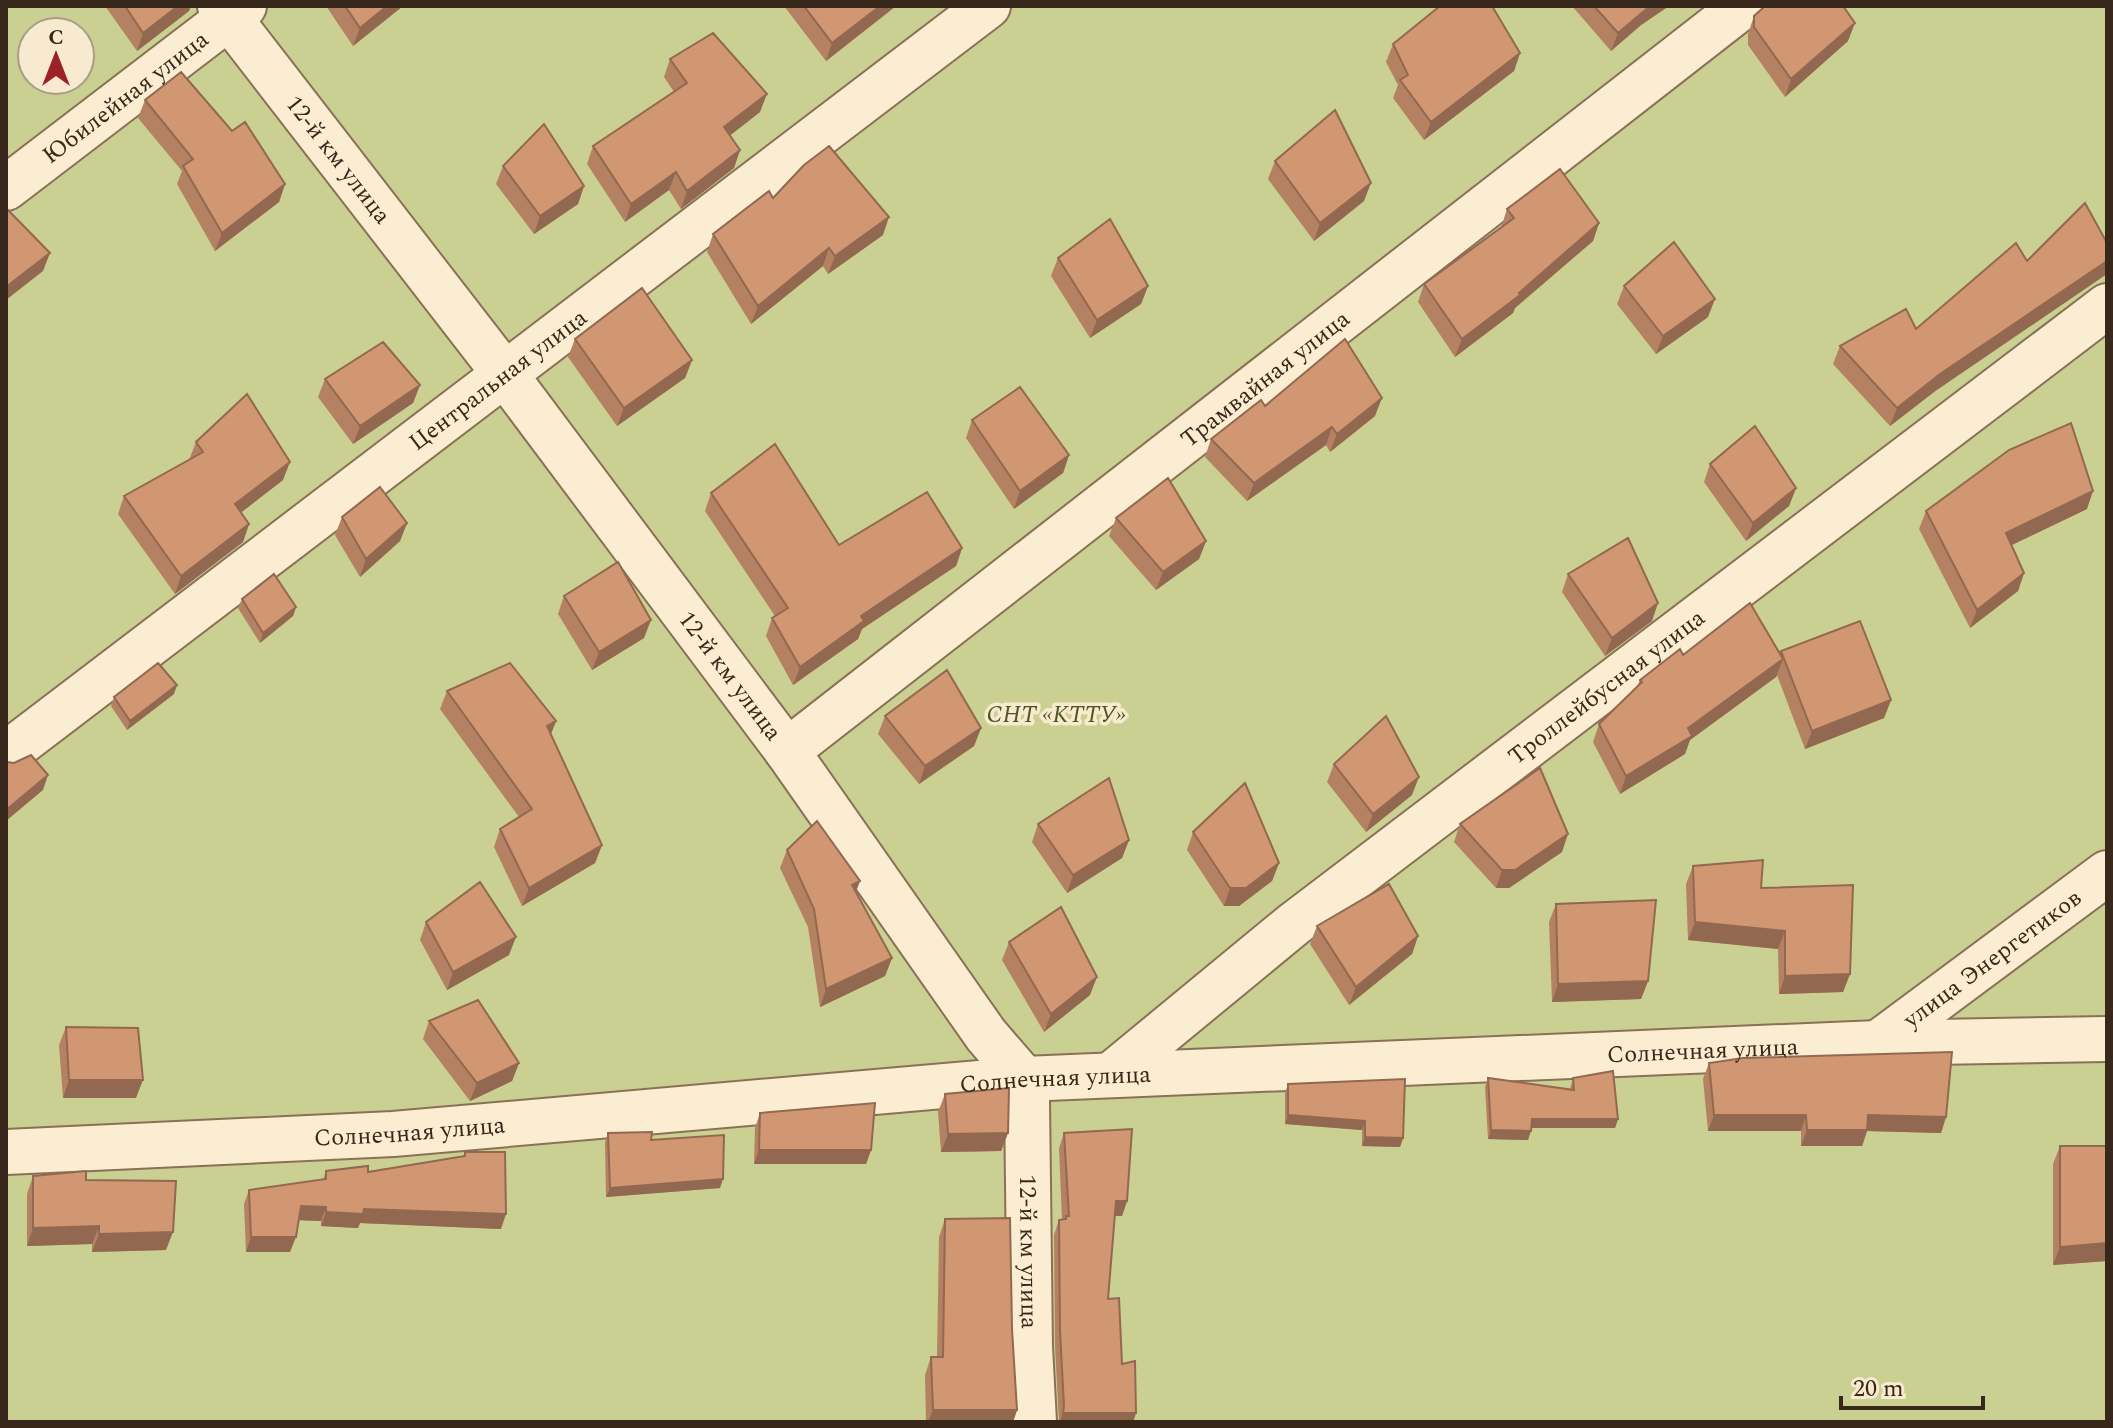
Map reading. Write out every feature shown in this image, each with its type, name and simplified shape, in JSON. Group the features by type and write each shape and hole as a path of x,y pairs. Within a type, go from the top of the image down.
{"street":[{"name":"Центральная улица","path":"6,754 988,6"},
{"name":"Трамвайная улица","path":"787,751 1743,6"},
{"name":"12-й км улица","path":"231,10 787,751 986,1035 1024,1079 1034,1422"},
{"name":"Юбилейная улица","path":"6,188 231,10"},
{"name":"Троллейбусная улица","path":"1112,1074 1294,924 2107,306"},
{"name":"улица Энергетиков","path":"1878,1043 2107,873"},
{"name":"Солнечная улица","path":"6,1152 393,1134 1112,1074 1878,1043 2107,1039"}],"green space":[{"name":"СНТ «КТТУ»","path":"6,6 2107,6 2107,1422 6,1422"}],"building":[{"path":"125,6 178,6 143,33"},
{"path":"345,6 387,6 360,28"},
{"path":"804,6 880,6 832,43"},
{"path":"1440,6 1492,6 1520,53 1431,122 1400,80 1408,75 1393,44"},
{"path":"1594,6 1650,6 1618,33"},
{"path":"1765,6 1843,6 1855,23 1791,79 1754,27 1754,16"},
{"path":"713,33 767,94 724,127 740,150 687,191 676,172 631,204 593,146 687,83 670,59"},
{"path":"181,72 232,131 245,122 285,184 222,233 183,166 193,159 145,100"},
{"path":"1335,110 1371,183 1320,223 1275,161"},
{"path":"544,124 584,186 540,216 503,166"},
{"path":"829,146 889,217 835,256 829,248 758,306 713,234 769,191 773,198 804,165"},
{"path":"1560,169 1599,223 1520,295 1462,339 1424,284 1514,218 1507,209"},
{"path":"2085,203 2107,243 2107,261 1940,374 1897,408 1840,346 1906,309 1916,329 2016,243 2027,261"},
{"path":"6,208 50,253 6,287"},
{"path":"1110,219 1148,286 1097,320 1058,258"},
{"path":"1674,242 1715,299 1663,336 1624,286"},
{"path":"642,288 692,360 624,408 575,339"},
{"path":"1345,339 1382,398 1337,434 1332,427 1254,483 1211,439 1261,400 1265,406"},
{"path":"383,342 420,385 360,426 325,379"},
{"path":"1020,387 1069,455 1020,491 972,420"},
{"path":"247,394 290,462 235,504 249,524 181,576 124,496 203,452 196,442"},
{"path":"2071,423 2093,491 2006,533 2024,573 1977,610 1926,511 2009,450"},
{"path":"1755,426 1796,488 1753,523 1710,464"},
{"path":"775,444 839,545 927,492 962,548 861,616 864,621 800,667 772,618 788,608 711,493"},
{"path":"1168,478 1206,541 1163,572 1116,518"},
{"path":"380,487 407,523 366,559 342,517"},
{"path":"1628,538 1658,603 1612,638 1568,574"},
{"path":"618,562 651,620 599,652 564,596"},
{"path":"274,574 296,607 263,633 242,599"},
{"path":"1750,603 1783,659 1688,728 1692,736 1626,776 1599,724 1642,682 1640,680 1680,649 1683,655"},
{"path":"1860,621 1891,700 1812,731 1781,651"},
{"path":"158,663 177,685 130,721 114,697"},
{"path":"510,663 556,721 547,726 602,845 529,888 500,829 532,809 447,691"},
{"path":"947,670 981,728 925,766 885,716"},
{"path":"1386,716 1419,777 1373,814 1334,764"},
{"path":"31,755 48,775 6,810 6,762 14,763"},
{"path":"1540,768 1568,834 1515,870 1502,870 1460,824"},
{"path":"1109,778 1129,840 1073,875 1038,824"},
{"path":"1245,783 1279,863 1246,888 1230,888 1193,832"},
{"path":"817,821 860,881 852,885 892,958 826,989 814,909 787,850"},
{"path":"1763,860 1761,888 1853,885 1850,974 1785,976 1785,931 1695,922 1693,866"},
{"path":"480,882 516,937 453,972 426,922"},
{"path":"1389,884 1418,936 1356,987 1317,926"},
{"path":"1656,900 1648,981 1558,984 1556,904"},
{"path":"1061,907 1097,977 1051,1014 1009,942"},
{"path":"478,1000 519,1063 477,1083 429,1021"},
{"path":"66,1027 138,1028 143,1080 69,1080"},
{"path":"1952,1052 1946,1117 1868,1115 1867,1130 1807,1130 1806,1115 1714,1115 1709,1063 1743,1058"},
{"path":"1613,1071 1618,1119 1532,1119 1531,1131 1491,1130 1488,1078 1574,1090 1573,1078"},
{"path":"1405,1079 1403,1138 1365,1137 1365,1121 1288,1115 1288,1084"},
{"path":"1009,1088 1008,1133 948,1134 945,1094"},
{"path":"875,1103 871,1150 759,1150 760,1113"},
{"path":"1132,1129 1127,1201 1116,1201 1108,1299 1119,1298 1122,1364 1135,1361 1136,1413 1063,1413 1059,1220 1069,1216 1064,1133"},
{"path":"652,1132 651,1140 724,1135 723,1179 610,1188 608,1133"},
{"path":"2060,1146 2107,1146 2107,1243 2060,1247"},
{"path":"465,1152 505,1152 506,1214 364,1209 363,1214 326,1212 326,1207 301,1206 296,1237 251,1237 249,1190 326,1179 326,1171 368,1166 368,1172 465,1156"},
{"path":"86,1171 86,1180 176,1181 173,1232 99,1234 99,1226 33,1228 33,1176"},
{"path":"1010,1218 1017,1410 933,1410 931,1357 943,1357 945,1219"}]}
